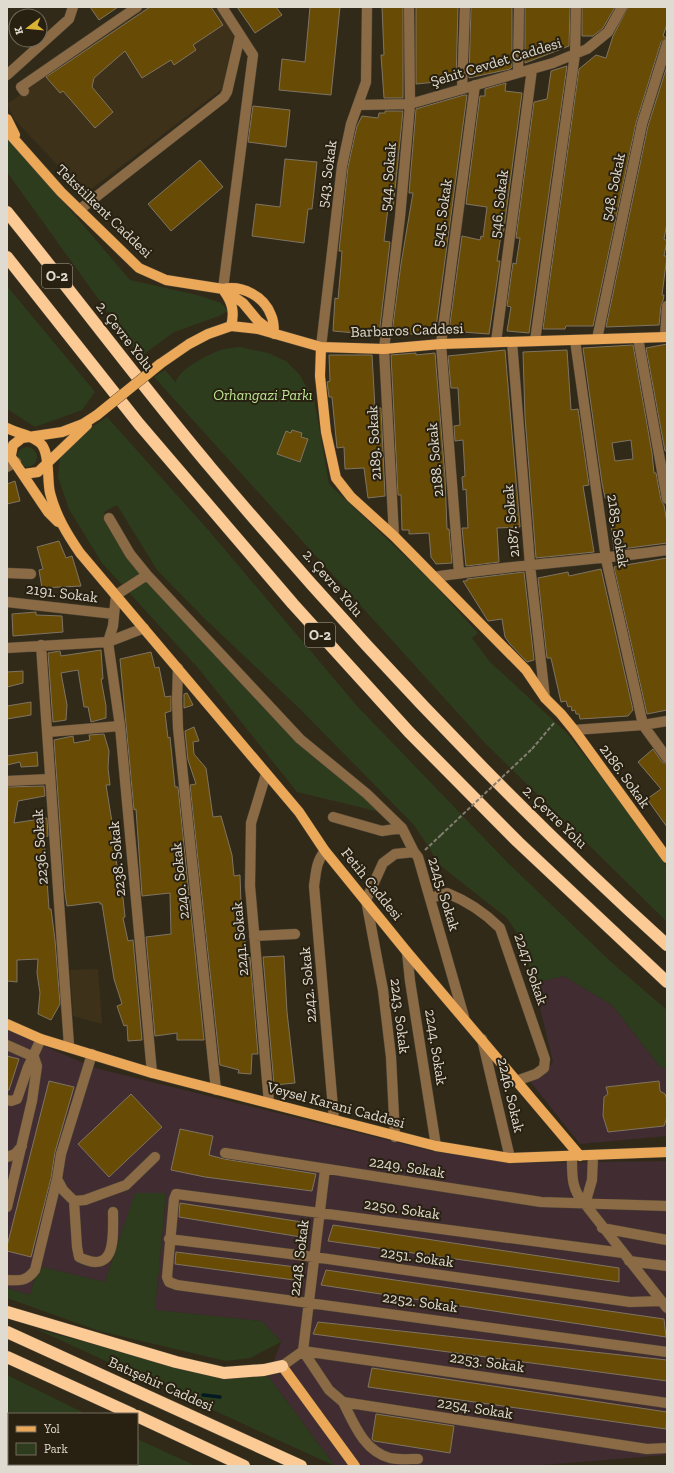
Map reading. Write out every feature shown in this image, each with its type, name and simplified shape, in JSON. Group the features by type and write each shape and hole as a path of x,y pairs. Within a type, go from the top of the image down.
{"highway":[{"name":"2. Çevre Yolu","path":"7,212 127,365 212,469 376,657 534,820 667,946"},
{"name":"O-2","path":"7,257 144,430 232,536 308,622 409,732 597,918 667,982"},
{"path":"7,1312 176,1362 224,1373 264,1370 282,1366"},
{"name":"Batışehir Caddesi","path":"7,1332 302,1466"},
{"path":"7,1357 130,1413"},
{"path":"138,1416 244,1466"}],"main road":[{"name":"Tekstilkent Caddesi","path":"7,119 22,148"},
{"name":"Tekstilkent Caddesi","path":"7,131 79,210 124,256 144,271 166,280 223,289 234,287 258,297 271,315 274,334"},
{"path":"223,289 230,299 233,308 234,316 231,326"},
{"path":"223,289 243,303 258,321 274,334"},
{"name":"Barbaros Caddesi","path":"97,416 160,364 189,344 208,334 231,326 258,329 321,347 384,350 441,344 666,336"},
{"name":"2186. Sokak","path":"321,347 320,376 324,411 336,478 351,497 394,536 526,670 545,698 574,730 667,858"},
{"path":"61,524 48,512 24,474 10,459 13,445 27,436 45,436 62,432 83,424 97,416"},
{"path":"24,474 38,472 97,416"},
{"path":"7,428 36,440 46,453 50,492 61,524"},
{"name":"Fetih Caddesi","path":"61,524 80,553 299,812 325,851 407,952 464,1017 576,1156"},
{"name":"Veysel Karani Caddesi","path":"7,1024 41,1039 68,1046 152,1073 395,1137 436,1146 510,1158 667,1152"},
{"path":"282,1366 355,1466"}],"street":[{"path":"7,75 69,19 73,7"},
{"path":"24,91 21,87 137,7"},
{"path":"222,7 253,55 223,289"},
{"name":"543. Sokak","path":"321,347 342,166 351,124 366,82 367,7"},
{"name":"544. Sokak","path":"384,350 400,217 410,104 410,7"},
{"path":"462,88 465,7"},
{"path":"518,7 518,73"},
{"path":"535,341 575,54 576,7"},
{"name":"Şehit Cevdet Caddesi","path":"359,105 410,104 553,63 587,49 608,32 622,7"},
{"path":"79,210 224,97 227,92 240,36"},
{"name":"548. Sokak","path":"597,339 642,124 667,44"},
{"name":"546. Sokak","path":"496,342 532,69"},
{"name":"545. Sokak","path":"441,344 475,85"},
{"path":"666,336 667,306"},
{"path":"638,338 667,499"},
{"name":"2185. Sokak","path":"575,340 606,559 643,725"},
{"name":"2187. Sokak","path":"512,342 530,565 545,698"},
{"name":"2188. Sokak","path":"441,344 459,573"},
{"name":"2189. Sokak","path":"384,350 394,536"},
{"path":"109,518 130,554 147,575 300,739 367,794 402,828 416,854"},
{"path":"434,577 530,565 606,559 667,550"},
{"path":"7,573 31,574"},
{"path":"108,642 113,626 116,595 147,575"},
{"name":"2191. Sokak","path":"7,602 114,614"},
{"path":"7,648 108,642 144,628"},
{"name":"2238. Sokak","path":"108,642 120,726 152,1073"},
{"name":"2236. Sokak","path":"41,646 68,1046"},
{"name":"2240. Sokak","path":"178,668 178,728 216,1090"},
{"path":"574,730 643,725 667,721"},
{"path":"643,725 667,758"},
{"path":"48,732 120,726"},
{"name":"2241. Sokak","path":"266,774 251,823 250,886 269,1103"},
{"path":"7,781 50,779"},
{"path":"333,817 382,831 402,828"},
{"name":"2242. Sokak","path":"325,851 320,857 316,867 314,886 334,1120"},
{"name":"2245. Sokak","path":"366,900 383,863 395,854 416,854 431,898 464,1017"},
{"name":"2247. Sokak","path":"431,898 448,893 459,897 485,914 500,928 545,1059 544,1068 536,1074 516,1081"},
{"name":"2243. Sokak","path":"366,900 383,990 391,1057 395,1137"},
{"path":"254,936 295,934"},
{"name":"2244. Sokak","path":"407,952 410,981 436,1146"},
{"path":"7,1100 11,1101 17,1099 28,1067 34,1057 41,1039"},
{"name":"2246. Sokak","path":"482,1039 510,1158"},
{"path":"7,1046 34,1057 37,1066 22,1146 8,1197 7,1206"},
{"path":"7,1280 21,1281 30,1277 35,1270 57,1179 61,1154 92,1054"},
{"path":"7,1157 15,1154 22,1146"},
{"name":"2249. Sokak","path":"225,1153 541,1202 666,1208"},
{"path":"576,1156 572,1175 576,1196 585,1204 602,1228 664,1304"},
{"path":"585,1204 592,1180 593,1156"},
{"path":"74,1201 85,1200 126,1185 155,1157"},
{"name":"2248. Sokak","path":"303,1351 325,1169"},
{"path":"57,1179 63,1190 74,1201 79,1257 87,1261 97,1262 109,1256 113,1247 113,1212"},
{"name":"2250. Sokak","path":"169,1239 174,1199 176,1194 626,1257 667,1266"},
{"path":"602,1228 667,1240"},
{"name":"2251. Sokak","path":"169,1239 314,1257 630,1302 664,1304"},
{"name":"2252. Sokak","path":"169,1239 167,1277 169,1282 177,1285 667,1352"},
{"path":"282,1366 303,1351 329,1390 343,1402 360,1435 373,1451 391,1458 418,1459"},
{"name":"2253. Sokak","path":"303,1351 667,1403"},
{"name":"2254. Sokak","path":"343,1402 648,1449 667,1448"}],"path":[{"path":"416,854 441,835 532,750 561,714"}],"shaded area":[{"path":"145,7 216,7 234,35 222,89 85,194 15,120 7,104"},
{"path":"98,969 102,1024 73,1016 70,970"},
{"path":"564,976 612,1005 661,1068 667,1067 667,1136 580,1144 529,1080 544,1074 553,1062 534,983"},
{"path":"7,1030 95,1068 436,1152 532,1163 667,1161 667,1455 530,1466 335,1466 268,1376 281,1342 262,1321 155,1310 166,1194 135,1194 105,1282 38,1266 30,1295 7,1288"}],"green space":[{"path":"7,136 130,280 197,295 221,303 228,311 219,316 174,332 140,357 7,172"},
{"path":"7,286 95,392 82,410 35,427 7,409"},
{"name":"Orhangazi Parkı","path":"240,347 268,353 286,361 299,374 314,399 329,484 430,580 478,633 472,638 489,661 566,732 616,795 667,867 667,922 484,742 154,377 165,370 176,383 181,373 200,360 221,350"},
{"path":"107,417 210,532 357,706 507,862 611,962 667,1010 667,1067 661,1068 612,1005 564,976 534,983 522,941 507,918 437,863 430,849 414,825 300,709 203,617 157,570 117,505 104,512 133,565 219,659 384,813 297,792 199,669 102,563 69,509 58,477 60,456 86,431"},
{"path":"27,447 34,450 37,457 34,464 27,467 20,464 17,457 20,450"},
{"path":"135,1193 166,1193 155,1310 262,1321 281,1342 250,1358 226,1361 99,1331 7,1298 7,1288 30,1295 38,1266 105,1282"},
{"path":"36,1329 223,1379 268,1376 335,1466"},
{"path":"7,1375 84,1413 8,1413 8,1465 138,1465 138,1439 196,1466 7,1466"}],"building":[{"path":"90,7 118,7 99,20"},
{"path":"150,7 211,7 223,25 193,45 196,50 174,65 171,60 142,78 125,51 94,78 92,87 113,112 95,128 63,91 60,93 46,77"},
{"path":"237,7 276,7 282,15 255,33"},
{"path":"310,7 340,7 331,95 279,90 282,59 305,62"},
{"path":"382,7 403,7 403,98 384,98 381,55 384,55"},
{"path":"416,7 458,7 456,80 416,84"},
{"path":"471,7 512,7 512,67 510,69 469,78"},
{"path":"525,7 570,7 569,46 525,63"},
{"path":"582,7 615,7 603,28 593,36 582,36"},
{"path":"628,7 667,7 667,24 663,36 667,38 661,42 636,123 593,326 566,326 565,329 543,329 579,69 596,55 606,58 613,36"},
{"path":"567,66 529,333 507,331 511,307 507,306 513,263 516,264 520,238 516,238 534,102 547,99 551,71"},
{"path":"667,66 667,223 664,239 667,241 664,256 667,256 662,295 664,295 659,325 606,327 648,126"},
{"path":"506,83 505,91 522,93 503,236 501,235 497,261 500,261 489,334 449,331 462,236 480,240 481,236 483,237 487,207 466,204 480,96 485,96 485,89"},
{"path":"467,95 435,335 392,333 401,264 413,193 409,193 416,109"},
{"path":"253,106 290,110 286,147 248,142"},
{"path":"385,111 403,111 393,209 388,208 384,241 390,242 379,335 333,331 335,298 338,299 342,251 339,251 348,167 357,126 362,116 378,118 379,113 385,113"},
{"path":"285,159 317,162 312,209 308,209 304,243 252,236 256,204 280,207"},
{"path":"200,160 223,187 171,231 148,204"},
{"path":"667,344 667,451 665,451 646,348"},
{"path":"633,345 652,453 654,473 656,473 661,500 664,505 667,523 667,543 614,550 608,498 605,498 602,483 583,348","holes":["631,440 633,459 615,461 612,443"]},
{"path":"505,350 520,527 497,528 499,562 466,566 462,528 468,528 466,489 463,490 462,477 465,476 463,440 455,441 454,426 460,425 458,388 451,388 448,356"},
{"path":"567,350 571,410 578,409 589,485 583,486 594,552 536,558 525,417 523,352"},
{"path":"416,353 416,355 435,353 445,477 447,529 449,529 452,563 436,564 431,557 429,533 409,534 409,530 402,530 401,495 398,495 391,355"},
{"path":"329,355 372,355 375,408 381,408 385,496 368,498 364,468 345,469 344,447 337,448 332,397 329,397 327,382 330,381"},
{"path":"292,430 302,433 301,437 308,439 300,462 277,454 286,431 291,433"},
{"path":"15,481 20,501 7,504 7,484"},
{"path":"59,541 66,558 72,556 81,586 42,588 39,570 43,569 37,547"},
{"path":"667,558 667,710 647,714 614,567"},
{"path":"601,569 633,710 628,716 580,719 579,714 576,714 575,710 572,711 571,706 568,707 566,701 561,702 551,658 547,658 538,578 568,572 569,576"},
{"path":"524,572 534,660 527,662 505,637 502,619 488,621 463,581 467,581 467,579"},
{"path":"36,612 36,615 62,616 63,632 13,636 12,614"},
{"path":"101,650 103,679 101,679 106,706 106,718 91,722 88,707 84,707 78,670 61,673 67,705 66,720 53,722 48,653 60,651 61,656"},
{"path":"151,652 155,668 159,667 165,697 171,696 171,711 165,713 168,738 170,737 175,787 178,787 204,1040 177,1040 177,1033 155,1036 146,937 171,934 170,893 142,896 136,809 134,810 120,659"},
{"path":"23,671 23,683 7,687 7,672"},
{"path":"187,693 193,705 184,708 184,694"},
{"path":"31,702 31,715 7,719 7,706"},
{"path":"194,727 199,741 193,742 194,754 206,768 213,817 221,816 232,855 234,876 240,875 242,933 245,932 245,954 247,953 247,958 250,957 258,1054 252,1054 251,1074 238,1073 239,1070 220,1065 190,785 196,784 188,760 185,731"},
{"path":"104,734 109,751 108,768 110,785 106,785 112,822 111,833 123,898 125,917 123,918 128,941 133,940 142,1040 128,1041 127,1025 124,1026 117,1006 122,1004 114,979 102,904 100,904 100,902 67,906 65,893 54,740 73,736 74,743 90,740 89,735"},
{"path":"653,749 662,762 667,764 667,827 647,799 661,789 638,762"},
{"path":"37,752 38,766 21,767 20,762 7,765 7,756"},
{"path":"44,786 45,796 18,801 14,823 47,818 48,836 44,837 49,909 51,909 55,940 60,1004 51,1020 38,1014 40,993 37,973 38,959 17,960 17,982 7,981 7,787"},
{"path":"284,956 287,1012 295,1083 274,1085 263,957"},
{"path":"7,1056 19,1059 9,1090 7,1090"},
{"path":"49,1081 74,1087 55,1152 51,1178 31,1257 7,1251 7,1246"},
{"path":"659,1081 660,1091 665,1094 667,1100 667,1117 664,1126 608,1132 603,1116 604,1097 608,1094 606,1087"},
{"path":"131,1094 162,1127 109,1177 78,1144"},
{"path":"180,1129 213,1136 209,1155 224,1159 316,1174 312,1191 205,1177 171,1170"},
{"path":"180,1203 302,1222 301,1237 179,1217"},
{"path":"333,1225 619,1268 619,1282 328,1241"},
{"path":"176,1252 296,1267 294,1280 175,1264"},
{"path":"326,1270 664,1319 666,1337 321,1285"},
{"path":"318,1322 667,1360 667,1381 313,1334"},
{"path":"372,1368 667,1412 666,1429 368,1387"},
{"path":"376,1414 454,1426 450,1453 374,1441 372,1439"}],"waterway":[{"path":"203,1395 220,1397"}]}
